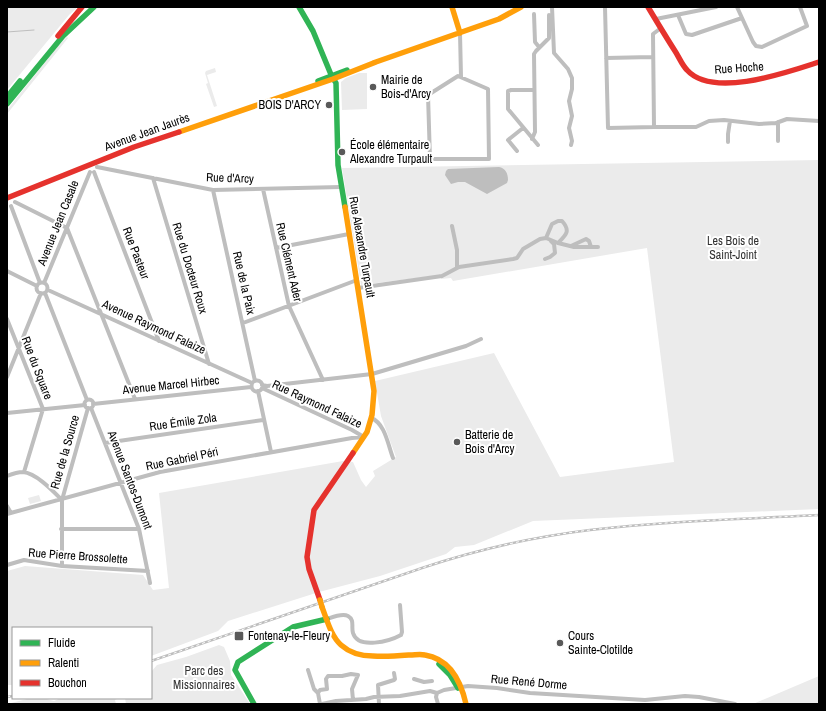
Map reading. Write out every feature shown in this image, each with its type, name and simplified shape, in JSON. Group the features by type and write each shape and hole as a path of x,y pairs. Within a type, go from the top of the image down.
{"main road":[{"path":"7,97 82,7"},
{"path":"7,104 63,36 94,7"},
{"path":"299,7 312,29 324,56"},
{"path":"303,7 316,30 324,51 324,56"},
{"path":"452,7 460,33"},
{"name":"Avenue Jean Jaurès","path":"7,198 154,140 499,19 521,7"},
{"name":"Rue Hoche","path":"648,7 687,70 691,75 701,80 722,82 760,79 819,62"},
{"name":"Rue Alexandre Turpault","path":"324,56 332,77 336,83 338,166 372,374 374,401 371,418 364,437 314,510 307,557 309,569 332,633 347,649 355,653 378,656 425,655 435,658 454,673 460,688"},
{"path":"254,704 235,670 238,662 293,627 327,619"},
{"path":"460,688 463,704"},
{"path":"460,688 466,704"}],"street":[{"path":"532,139 535,132 534,54 549,38 550,7"},
{"path":"550,7 554,53 570,73 573,84 568,101 572,116 570,128 572,141 571,145"},
{"path":"605,7 608,128 696,127 709,121 730,121 759,124 778,122 787,118 819,121"},
{"path":"656,19 716,7"},
{"path":"737,7 753,42 756,46 762,47 807,26 800,7"},
{"path":"534,14 535,42 539,47"},
{"path":"678,15 686,34 689,35 742,18"},
{"path":"654,127 652,34 661,28"},
{"path":"460,33 461,77"},
{"path":"606,58 652,57"},
{"path":"458,76 461,77 488,89 488,158 430,158 428,95 458,76"},
{"path":"534,90 511,90 508,94 509,111 538,145"},
{"path":"728,142 730,121"},
{"path":"778,122 778,140"},
{"path":"517,151 508,140 523,128"},
{"path":"92,172 96,164"},
{"name":"Rue d'Arcy","path":"96,164 153,178 213,190 341,187"},
{"name":"Rue Pasteur","path":"85,166 92,172 159,341"},
{"name":"Avenue Jean Casale","path":"41,284 92,172"},
{"name":"Rue du Docteur Roux","path":"153,178 209,364"},
{"name":"Rue Clément Ader","path":"263,189 289,306 323,380"},
{"name":"Rue de la Paix","path":"213,190 243,323 253,384"},
{"path":"13,195 15,202 67,228 135,399"},
{"path":"15,202 9,206 41,284 38,291 44,292"},
{"path":"549,239 552,224 562,221 567,227 567,231 558,243"},
{"path":"452,226 457,250 457,268"},
{"path":"276,248 348,234"},
{"path":"570,246 586,238 590,241 591,247"},
{"path":"358,288 442,276 457,268 517,258 523,249 540,239 549,239 558,243 583,248 598,247"},
{"path":"545,259 555,254 554,244 549,239"},
{"path":"7,271 48,286 7,377"},
{"path":"243,323 357,280"},
{"path":"44,292 87,400 91,400 89,406"},
{"name":"Avenue Raymond Falaize","path":"44,292 102,315 253,384"},
{"name":"Rue du Square","path":"7,319 43,409 24,472"},
{"path":"271,452 263,420 261,388 259,381 253,384 254,391 261,388 267,386 372,374 466,346 481,339"},
{"name":"Avenue Marcel Hirbec","path":"7,413 89,406 253,384"},
{"name":"Rue Raymond Falaize","path":"261,388 364,437"},
{"name":"Rue de la Source","path":"62,566 62,500 89,406 87,400"},
{"name":"Avenue Santos-Dumont","path":"89,406 139,529 150,583"},
{"path":"371,418 376,420 381,425 393,458"},
{"name":"Rue Émile Zola","path":"105,443 263,420"},
{"name":"Rue Gabriel Péri","path":"9,514 160,472 364,437"},
{"path":"7,476 24,472 38,478 62,500"},
{"path":"7,506 9,514"},
{"path":"61,530 139,529"},
{"name":"Rue Pierre Brossolette","path":"7,565 24,560 62,566 148,571"},
{"path":"327,619 345,615 350,617 353,621 353,634 356,639 364,643 380,642 401,635 400,605"},
{"path":"308,670 321,704"},
{"path":"379,704 378,685 394,680 394,672"},
{"path":"318,693 320,690 326,688 326,679 328,676 356,674 358,675 352,688 353,700"},
{"path":"414,679 419,682 432,681"},
{"path":"426,682 427,692"},
{"name":"Rue René Dorme","path":"321,704 434,691 437,693 444,690 468,686 497,688 530,693 645,702 685,696 699,697 735,704"},
{"path":"437,693 436,697 438,704"}],"green space":[{"path":"7,7 78,7 69,15 7,90"},
{"path":"67,37 68,38 7,114 7,110"},
{"path":"215,68 216,72 207,75 217,106 214,107 206,84 208,83 205,73 206,71"},
{"path":"359,73 367,73 367,109 342,110 341,82 346,78"},
{"name":"Les Bois de Saint-Joint","path":"819,160 819,509 533,521 474,545 455,547 446,554 380,576 319,592 228,621 218,631 152,656 152,627 12,627 12,685 7,685 7,571 25,566 143,575 153,590 169,588 159,493 343,461 353,462 361,480 366,487 375,476 373,471 396,457 381,416 375,381 494,353 560,477 674,462 647,248 453,281 451,278 441,279 440,275 361,285 342,168"},
{"path":"39,495 41,501 30,504 28,498"},
{"name":"Parc des Missionnaires","path":"219,645 224,647 230,661 231,675 250,704 126,704 125,699 152,699 152,671 157,665 186,657"},
{"path":"819,676 819,704 753,704"},
{"path":"27,699 47,699 54,701 59,699 117,699 115,700 116,704 7,704"}],"shaded area":[{"path":"503,168 507,173 507,183 487,194 465,182 451,184 445,175 448,169"}],"waterway":[{"path":"7,32 34,30"}],"railway":[{"path":"152,661 422,568 463,555 504,545 547,536 647,524 819,515"},
{"path":"7,697 12,696"}],"traffic: fast":[{"path":"7,104 63,36 94,7"},
{"path":"299,7 313,31 332,77 336,83 338,165 345,207"},
{"path":"318,81 347,70"},
{"path":"7,97 20,81"},
{"path":"254,704 235,670 238,662 293,627 327,619"},
{"path":"439,664 450,675 458,688"}],"traffic: slow":[{"path":"452,7 460,33"},
{"path":"373,63 499,19 521,7"},
{"path":"179,132 333,79 376,62"},
{"path":"345,207 374,391 372,415 367,432 353,453"},
{"path":"320,600 322,607"},
{"path":"322,607 330,628 344,648 356,654 364,655 423,655 434,657 448,666 453,673 461,688 466,704"}],"traffic: jam":[{"path":"58,36 82,7"},
{"path":"648,7 684,66 687,70 699,78 714,82 732,83 751,81 789,72 819,62"},
{"path":"7,198 134,147 179,132"},
{"path":"320,600 309,569 307,557 314,510 353,453"}],"place":[{"name":"Mairie de Bois-d'Arcy","path":"373,87"},
{"name":"BOIS D'ARCY","path":"329,105"},
{"name":"École élémentaire Alexandre Turpault","path":"342,152"},
{"name":"Batterie de Bois d'Arcy","path":"457,442"},
{"name":"Fontenay-le-Fleury","path":"239,636"},
{"name":"Cours Sainte-Clotilde","path":"560,643"}]}
